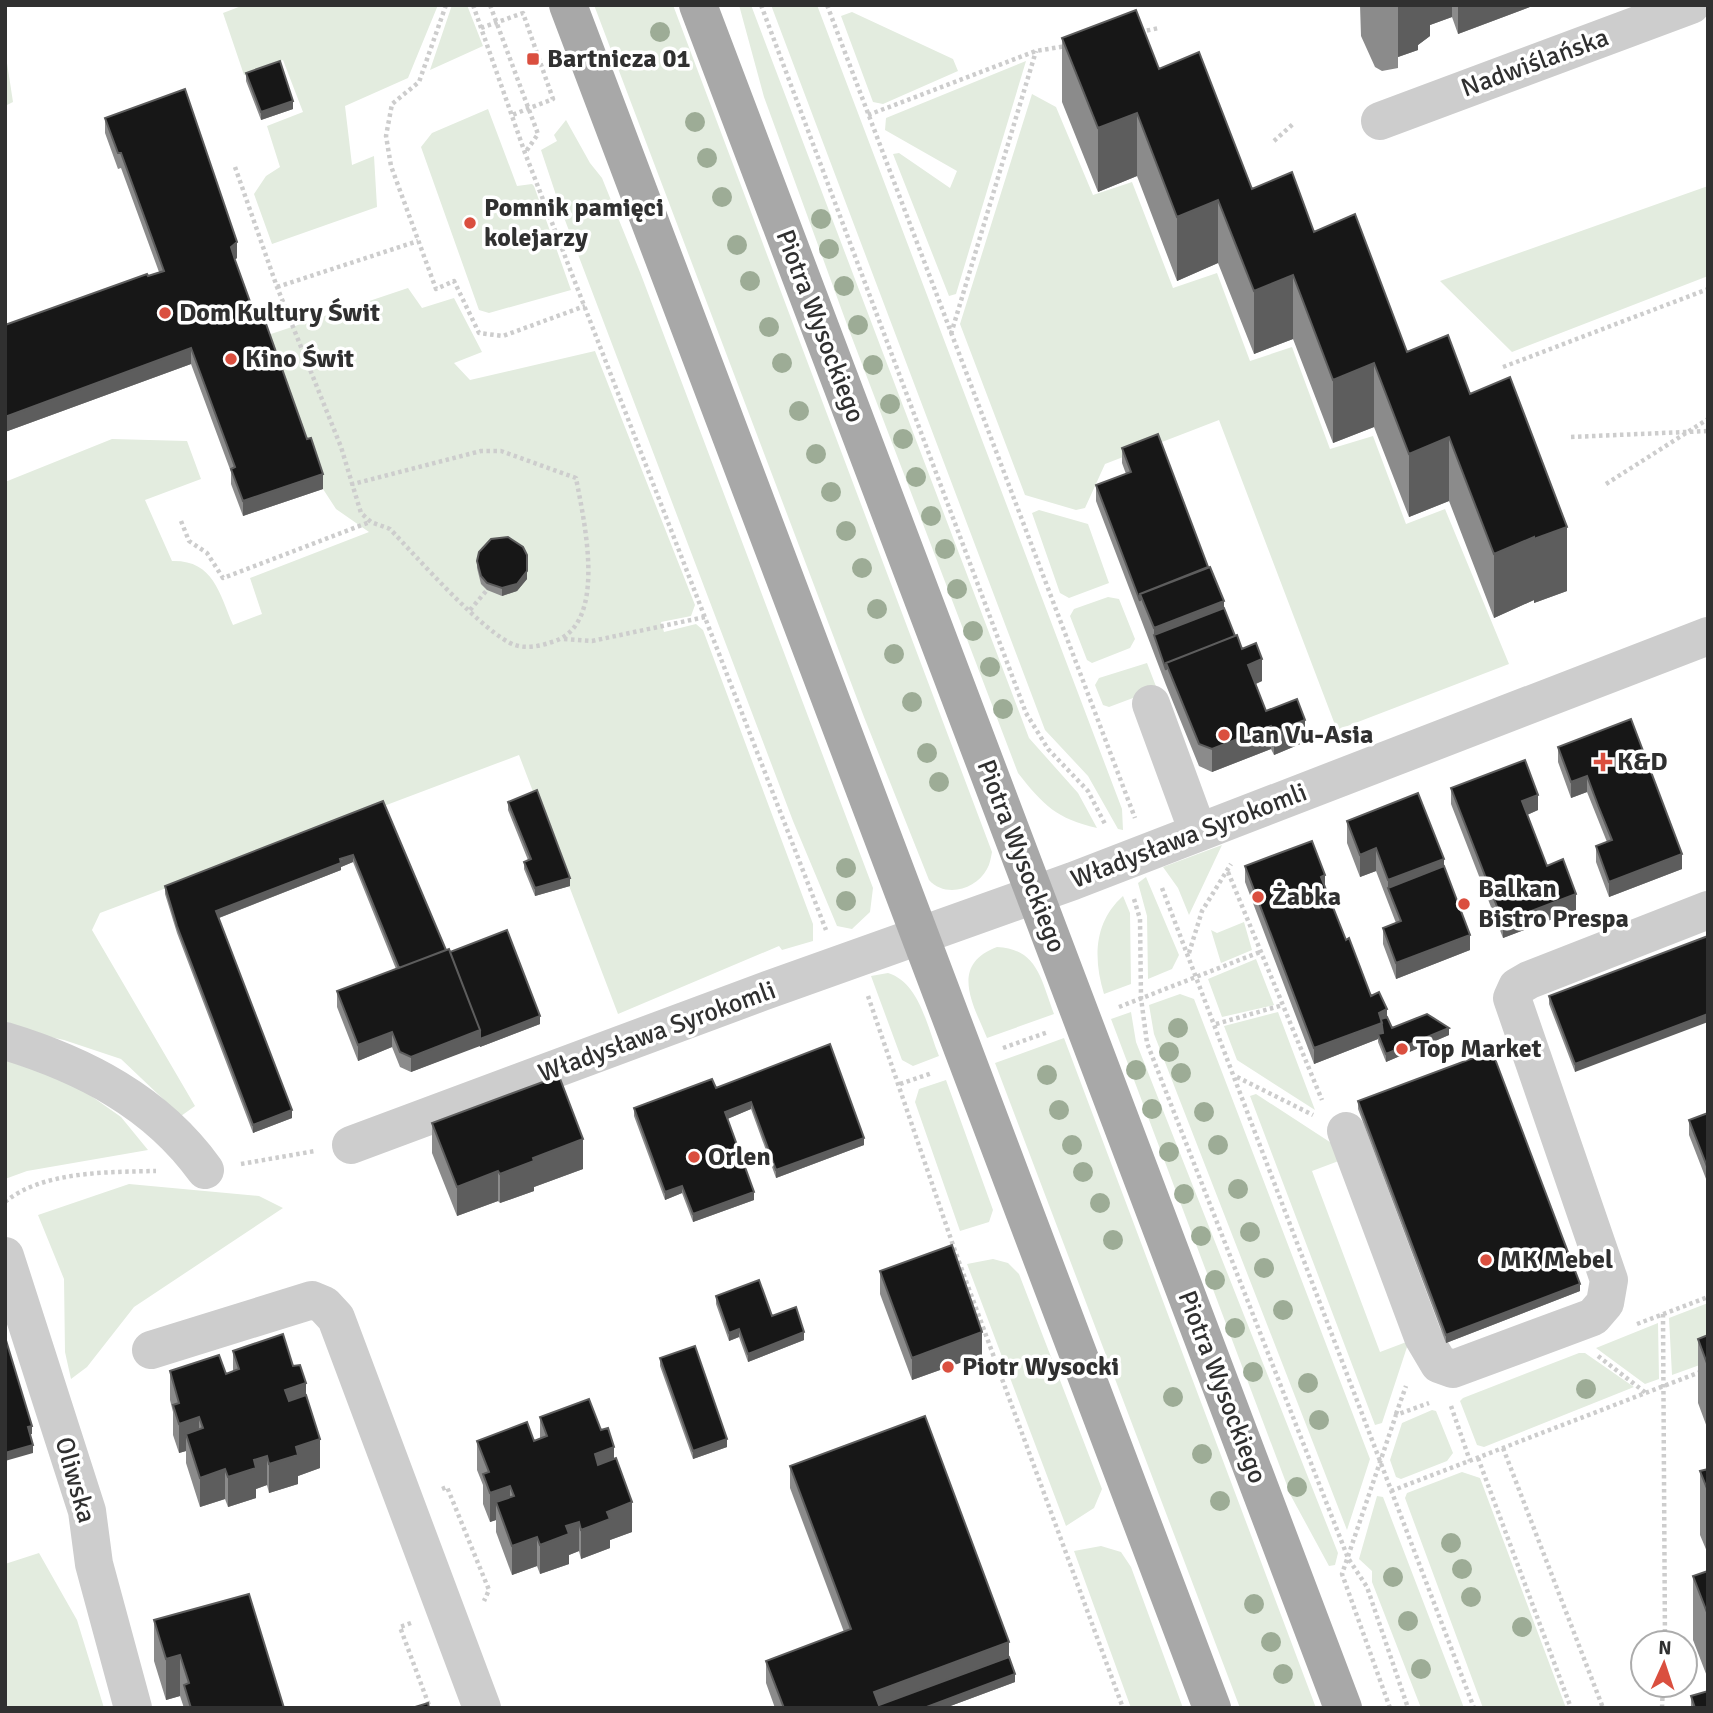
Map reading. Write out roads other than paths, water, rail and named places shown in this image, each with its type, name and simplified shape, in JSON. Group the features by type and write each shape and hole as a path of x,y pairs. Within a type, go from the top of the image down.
{"main road":[{"path":"568,5 1212,1708"},
{"name":"Piotra Wysockiego","path":"698,5 1343,1708"}],"street":[{"name":"Nadwiślańska","path":"1380,121 1691,5"},
{"name":"Władysława Syrokomli","path":"351,1145 762,992 1036,895 1708,636"},
{"path":"1151,704 1198,832"},
{"path":"1339,1128 1423,1337 1450,1383 1593,1317 1605,1303 1609,1280 1514,1011 1512,998 1517,988 1529,980 1708,910"},
{"path":"5,1041 51,1055 107,1081 157,1118 187,1145 205,1170"},
{"name":"Oliwska","path":"5,1256 87,1511 94,1564 134,1708"},
{"path":"152,1350 312,1300 324,1305 335,1318 482,1708"}],"place":[{"name":"Bartnicza 01","path":"533,59"},
{"name":"Pomnik pamięci kolejarzy","path":"470,223"},
{"name":"Dom Kultury Świt","path":"165,313"},
{"name":"Kino Świt","path":"231,359"},
{"name":"Lan Vu-Asia","path":"1224,735"},
{"name":"K&D","path":"1603,762"},
{"name":"Żabka","path":"1258,897"},
{"name":"Balkan Bistro Prespa","path":"1464,904"},
{"name":"Top Market","path":"1402,1049"},
{"name":"Orlen","path":"694,1157"},
{"name":"MK Mebel","path":"1486,1260"},
{"name":"Piotr Wysocki","path":"948,1367"}]}
